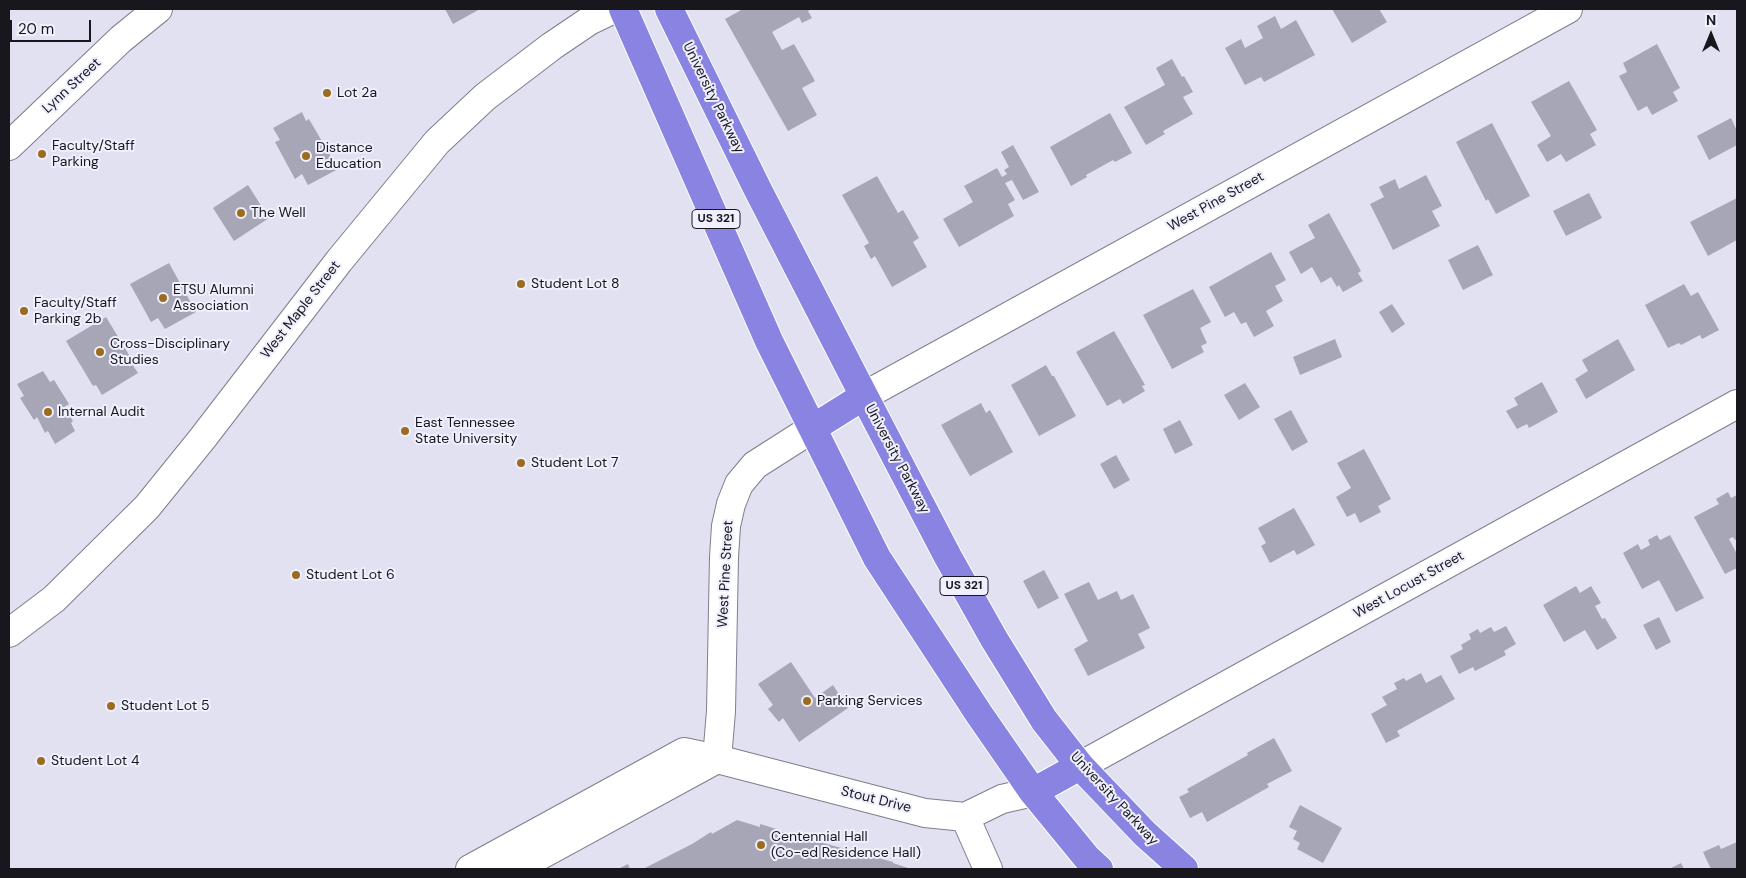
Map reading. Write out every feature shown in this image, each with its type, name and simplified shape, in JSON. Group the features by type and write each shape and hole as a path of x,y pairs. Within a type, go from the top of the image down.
{"highway":[{"name":"US 321","path":"623,9 770,341 876,558 1033,792 1087,858 1099,869"},
{"name":"University Parkway","path":"670,9 758,190 948,557 994,639 1044,720 1080,766 1144,834 1184,869"},
{"path":"813,428 864,396"},
{"path":"1033,792 1080,766"}],"street":[{"name":"Lynn Street","path":"9,146 121,40 158,9"},
{"name":"West Maple Street","path":"9,633 54,599 147,507 202,439 339,260 437,142 485,97 552,46 589,21 614,9"},
{"name":"West Pine Street","path":"864,396 1568,9"},
{"name":"West Locust Street","path":"1080,766 1737,404"},
{"name":"West Pine Street","path":"717,759 721,711 724,557 726,526 731,504 739,484 755,465 813,428"},
{"name":"Stout Drive","path":"470,869 684,752 925,813 964,817"},
{"path":"514,869 717,759"},
{"path":"988,869 964,817 1002,799 1033,792"}],"building":[{"path":"445,9 480,9 453,24"},
{"path":"743,9 812,9 808,11 812,18 802,23 799,17 772,32 782,50 794,44 815,81 802,88 817,115 788,131 725,19"},
{"path":"1332,9 1379,9 1387,22 1352,43"},
{"path":"1275,16 1281,29 1296,20 1315,55 1264,82 1261,77 1245,85 1225,48 1241,39 1245,48 1263,38 1257,26"},
{"path":"1657,44 1680,88 1673,92 1678,101 1652,115 1647,106 1638,111 1619,76 1627,72 1623,63"},
{"path":"1172,59 1193,92 1183,97 1193,114 1163,131 1165,134 1146,145 1124,107 1165,85 1156,68"},
{"path":"1569,81 1597,130 1590,134 1596,145 1566,162 1561,154 1547,162 1537,145 1551,136 1531,102"},
{"name":"Distance Education","path":"302,112 306,121 309,119 338,169 308,185 302,174 295,179 275,142 280,140 273,128"},
{"path":"1110,113 1132,153 1115,162 1113,160 1071,186 1050,147"},
{"path":"1731,118 1737,131 1737,145 1709,160 1697,136"},
{"path":"1492,123 1530,196 1496,214 1488,199 1486,201 1456,142"},
{"path":"1013,145 1039,192 1023,200 1012,180 1005,183 1015,200 1008,204 1014,216 959,247 943,219 973,202 964,186 997,168 1002,177 1007,174 1004,170 1009,167 1001,152"},
{"path":"1426,175 1442,206 1432,211 1440,226 1393,250 1370,204 1384,197 1379,187 1395,179 1399,189"},
{"path":"877,176 898,213 903,210 919,238 913,242 927,267 892,287 875,256 871,259 864,246 869,243 842,195"},
{"name":"The Well","path":"248,185 269,218 234,241 213,208"},
{"path":"1589,193 1602,218 1566,236 1553,211"},
{"path":"1737,198 1737,240 1708,256 1690,222"},
{"path":"1329,213 1361,271 1358,273 1363,281 1343,292 1339,285 1337,287 1331,277 1321,283 1312,267 1301,274 1289,252 1315,238 1308,225"},
{"path":"1478,245 1493,275 1463,290 1448,260"},
{"path":"1271,252 1286,280 1275,286 1283,301 1266,311 1274,326 1254,337 1246,322 1241,324 1234,312 1225,317 1209,287"},
{"name":"ETSU Alumni Association","path":"169,263 196,312 165,329 158,318 151,322 130,284"},
{"path":"1684,284 1691,296 1698,292 1719,330 1702,339 1700,335 1681,345 1679,343 1668,348 1645,305"},
{"path":"1193,289 1211,322 1200,328 1207,343 1201,346 1204,352 1172,369 1143,315"},
{"path":"1392,304 1405,324 1392,333 1379,312"},
{"name":"Cross-Disciplinary Studies","path":"106,317 138,373 102,395 96,385 93,386 66,341"},
{"path":"1114,331 1145,385 1142,386 1145,391 1123,404 1120,399 1107,406 1076,352"},
{"path":"1335,339 1342,357 1300,375 1293,357"},
{"path":"1618,339 1635,370 1586,399 1575,379 1588,371 1582,360"},
{"path":"1046,365 1076,416 1039,436 1011,385"},
{"name":"Internal Audit","path":"43,371 50,382 54,380 69,404 64,407 73,421 71,423 75,431 55,444 48,431 45,433 37,417 34,420 20,398 24,396 17,384"},
{"path":"1542,382 1558,412 1529,428 1527,424 1517,429 1506,411 1518,405 1514,398"},
{"path":"1245,383 1260,407 1239,420 1224,395"},
{"path":"981,403 986,413 990,410 1013,452 970,476 941,425"},
{"path":"1291,410 1308,442 1292,451 1274,419"},
{"path":"1180,420 1193,445 1175,454 1163,429"},
{"path":"1364,449 1391,499 1378,506 1381,512 1360,523 1355,513 1347,517 1336,497 1351,488 1337,463"},
{"path":"1116,455 1130,480 1114,489 1100,464"},
{"path":"1728,492 1731,498 1737,495 1737,539 1735,540 1733,537 1729,539 1737,554 1737,568 1725,574 1694,517 1719,504 1716,499"},
{"path":"1294,508 1315,545 1297,555 1294,550 1270,563 1261,546 1266,543 1258,528"},
{"path":"1657,535 1660,540 1670,535 1704,598 1676,612 1659,580 1642,589 1623,553 1638,544 1641,550 1650,545 1648,540"},
{"path":"1044,570 1059,598 1038,609 1023,581"},
{"path":"1089,582 1098,600 1117,591 1121,600 1133,594 1150,628 1138,634 1145,648 1088,676 1074,649 1088,641 1064,594"},
{"path":"1576,586 1580,593 1591,586 1601,603 1595,606 1602,619 1605,618 1617,638 1597,650 1585,630 1564,642 1543,605"},
{"path":"1659,617 1671,642 1656,650 1643,625"},
{"path":"1506,626 1516,644 1504,651 1506,655 1475,671 1473,667 1459,674 1450,656 1463,649 1461,645 1471,639 1469,634 1478,629 1480,633 1491,627 1494,632"},
{"name":"Parking Services","path":"791,662 815,698 833,685 848,708 799,742 783,718 779,722 768,709 773,705 758,684"},
{"path":"1421,673 1426,683 1441,675 1455,699 1397,731 1400,736 1386,743 1371,714 1387,705 1382,697 1397,689 1394,683 1404,678 1406,681"},
{"path":"1274,738 1292,771 1267,784 1269,787 1207,822 1202,812 1190,818 1179,797 1189,792 1187,789 1248,755 1247,753"},
{"path":"1300,805 1342,828 1323,863 1297,849 1300,843 1293,839 1297,831 1289,827"},
{"name":"Centennial Hall (Co-ed Residence Hall)","path":"737,820 760,827 760,824 779,831 893,862 911,869 643,869"},
{"path":"1737,842 1737,869 1711,869 1703,852 1719,845 1721,849"},
{"path":"1681,863 1684,869 1669,869"},
{"path":"628,864 630,869 618,869"}],"place":[{"name":"Lot 2a","path":"327,93"},
{"name":"Faculty/Staff Parking","path":"42,154"},
{"name":"Distance Education","path":"306,156"},
{"name":"The Well","path":"241,213"},
{"name":"Student Lot 8","path":"521,284"},
{"name":"ETSU Alumni Association","path":"163,298"},
{"name":"Faculty/Staff Parking 2b","path":"24,311"},
{"name":"Cross-Disciplinary Studies","path":"100,352"},
{"name":"Internal Audit","path":"48,412"},
{"name":"East Tennessee State University","path":"405,431"},
{"name":"Student Lot 7","path":"521,463"},
{"name":"Student Lot 6","path":"296,575"},
{"name":"Parking Services","path":"807,701"},
{"name":"Student Lot 5","path":"111,706"},
{"name":"Student Lot 4","path":"41,761"},
{"name":"Centennial Hall (Co-ed Residence Hall)","path":"761,845"}]}
